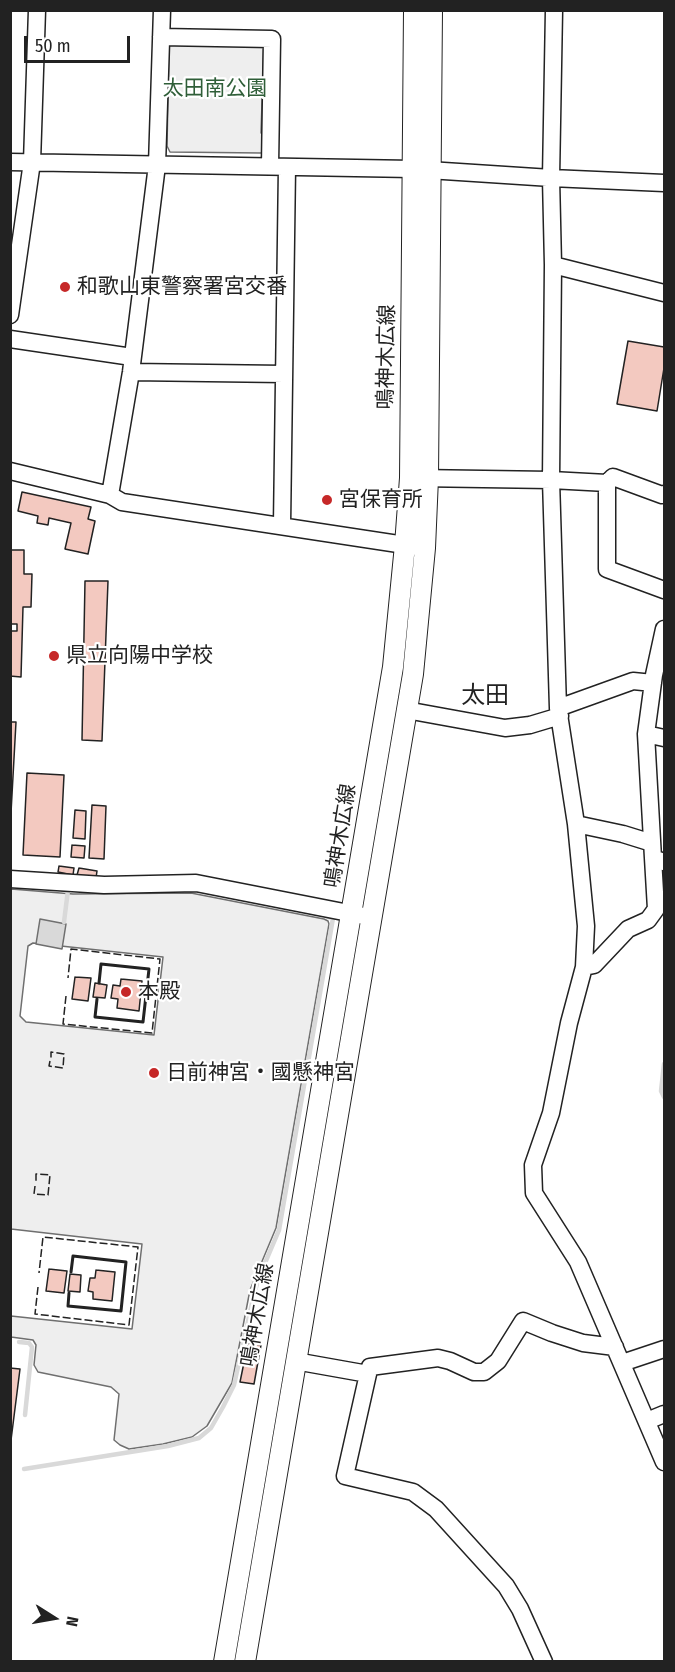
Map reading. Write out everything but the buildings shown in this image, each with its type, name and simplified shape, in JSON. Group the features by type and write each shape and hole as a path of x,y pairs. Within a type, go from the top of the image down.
{"main road":[{"name":"鳴神木広線","path":"414,10 422,170"},
{"name":"鳴神木広線","path":"224,1662 362,916 413,674 415,546 419,478 422,170 432,10"},
{"name":"鳴神木広線","path":"245,1662 295,1361 362,916 393,667 415,546"}],"street":[{"path":"10,315 32,162 37,10"},
{"path":"110,495 132,364 157,165 162,10"},
{"path":"554,10 551,178 553,265 551,480 559,712 576,824 586,926 584,967 569,1023 551,1113 533,1165 534,1193 578,1262 664,1462"},
{"path":"161,37 272,39 284,374 282,525"},
{"path":"10,162 422,170 664,183"},
{"path":"553,265 664,293"},
{"path":"10,339 132,364 284,374"},
{"path":"10,471 110,495 122,502 415,546"},
{"path":"664,494 613,477 607,483 607,569 664,590"},
{"path":"419,478 607,483"},
{"path":"584,967 594,965 628,929 648,920 660,911 657,804 646,734 664,630"},
{"path":"406,710 505,728 530,725 633,681 657,679"},
{"path":"646,734 664,738"},
{"path":"576,824 623,834 657,855"},
{"path":"10,879 104,885 196,883 362,916"},
{"path":"543,1662 520,1609 506,1586 436,1509 413,1492 345,1476 368,1374 370,1367 438,1358 474,1372 484,1372 498,1361 523,1321 583,1343 615,1347"},
{"path":"622,1363 664,1349"},
{"path":"295,1361 368,1374"},
{"path":"647,1421 664,1414"}],"green space":[{"name":"太田南公園","path":"174,41 264,43 261,133 266,133 266,149 261,153 170,152 167,146 169,46"},
{"name":"日前神宮・國懸神宮","path":"11,889 73,894 191,893 328,921 276,1228 250,1290 232,1383 207,1426 192,1437 163,1444 129,1449 120,1445 114,1440 119,1394 111,1387 38,1372 34,1365 36,1345 33,1340 11,1337 11,1316 132,1329 142,1244 11,1229","holes":["33,943 163,957 154,1035 26,1022 20,1016 28,946"]}],"shaded area":[{"path":"40,919 66,924 62,949 36,944"}],"waterway":[{"path":"63,890 68,890 64,922"},
{"path":"24,1469 168,1446 199,1438 211,1428 223,1407 234,1385 259,1277 279,1230 333,918 328,917"},
{"path":"664,1064 661,1091 664,1097"},
{"path":"19,1342 29,1343 32,1347 25,1415"}],"fence":[{"path":"66,996 63,1024 152,1033 160,959 71,949 68,978"},
{"path":"50,1061 49,1066 63,1068 64,1054 51,1052 51,1058"},
{"path":"35,1186 34,1194 48,1195 50,1175 36,1174 36,1182"},
{"path":"38,1287 35,1314 129,1325 138,1247 43,1237 39,1273"}],"wall":[{"path":"97,999 95,1017 143,1022 149,969 101,964 99,983"},
{"path":"69,1293 68,1306 121,1311 126,1262 73,1256 71,1272"}],"place":[{"name":"和歌山東警察署宮交番","path":"65,287"},
{"name":"宮保育所","path":"327,500"},
{"name":"県立向陽中学校","path":"54,656"},
{"name":"本殿","path":"126,992"},
{"name":"日前神宮・國懸神宮","path":"154,1073"}],"district":[{"name":"太田","path":"485,696"}]}
